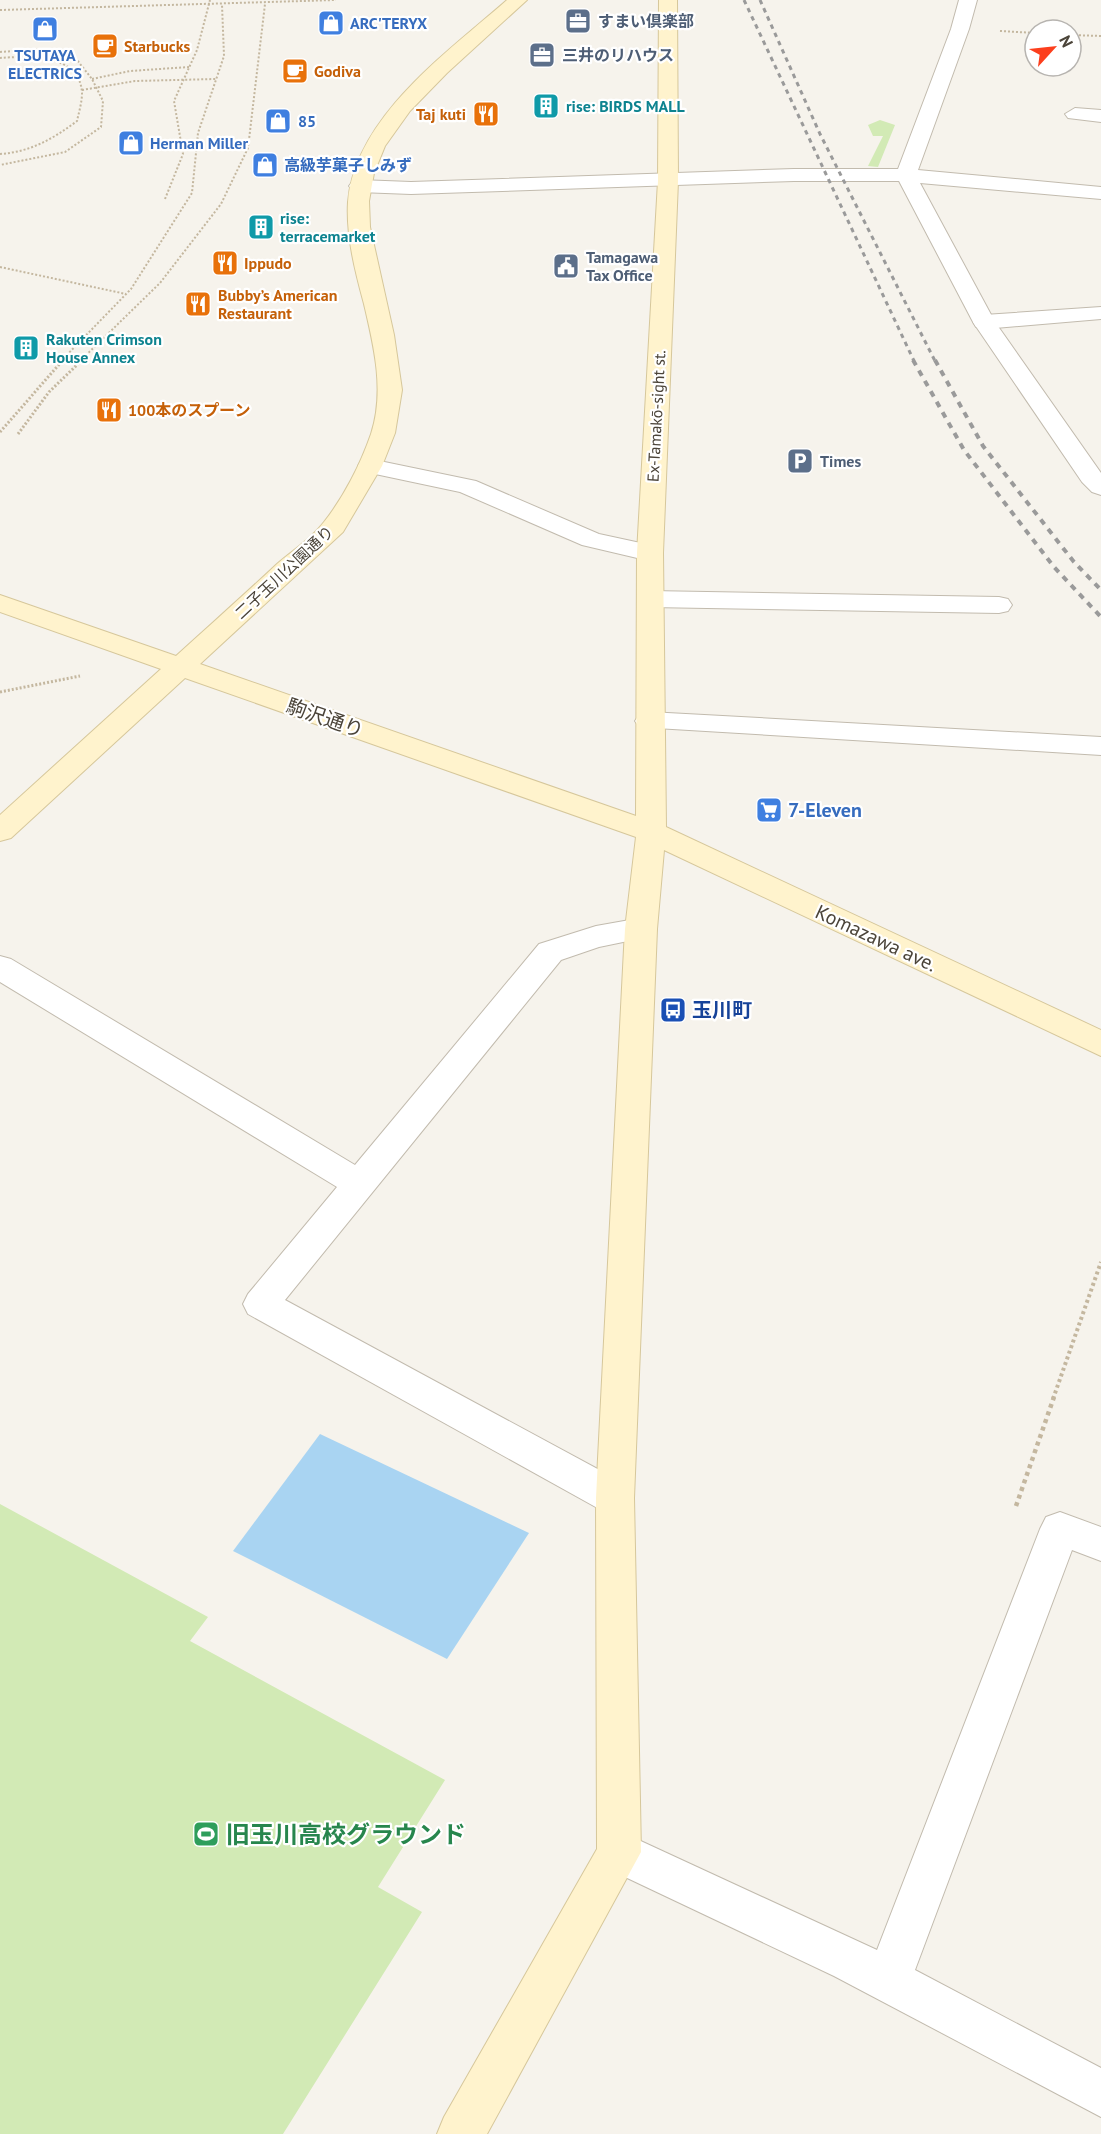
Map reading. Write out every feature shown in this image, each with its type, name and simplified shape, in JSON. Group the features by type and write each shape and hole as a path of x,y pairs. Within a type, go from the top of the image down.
{"street":[{"name":"二子玉川公園通り","path":"0,831 334,527 370,466 385,429 391,397 383,333 361,255 359,186 375,147 390,123 410,100 518,0"},
{"name":"Ex-Tamakō-sight st.","path":"619,1852 615,1498 641,929 651,832 650,553 668,181 668,0"},
{"path":"968,0 960,29 906,175 984,322 1098,480"},
{"path":"359,186 411,188 794,175 906,175 1101,193"},
{"path":"370,466 467,486 591,540 650,553"},
{"path":"650,599 999,605"},
{"name":"駒沢通り","path":"0,603 651,832"},
{"path":"649,721 1101,746"},
{"name":"Komazawa ave.","path":"651,832 1101,1044"},
{"path":"615,1498 261,1304 357,1183 550,952 596,937 641,929"},
{"path":"0,967 357,1183"},
{"path":"888,1981 1060,1529 1101,1544"},
{"path":"460,2134 619,1852 850,1960 1101,2093"}],"lane":[{"path":"1075,114 1101,116"},
{"path":"984,322 1101,313"}],"path":[{"path":"165,199 183,154 174,101 197,50 210,0"},
{"path":"0,10 265,4 336,0"},
{"path":"18,434 49,392 160,283 222,204 248,148 258,80 265,4"},
{"path":"0,432 40,382 126,294 192,193 198,133 224,56 222,5"},
{"path":"1083,35 1101,36"},
{"path":"0,52 44,49 77,60 92,79 103,101 102,127 65,152 0,165"},
{"path":"0,58 40,55 71,69 82,90 77,121 48,144 12,154 0,154"},
{"path":"92,79 130,71 189,67"},
{"path":"82,90 135,81 216,79"},
{"path":"0,267 126,294"},
{"path":"0,692 80,676"}],"green space":[{"path":"880,120 895,125 878,167 868,166 883,136 873,136 868,125"},
{"name":"旧玉川高校グラウンド","path":"0,1504 208,1617 190,1641 445,1780 378,1887 422,1912 283,2134 0,2134"}],"water":[{"path":"320,1434 529,1533 447,1659 233,1551"}],"railway":[{"path":"744,0 914,361"},
{"path":"760,0 820,134 935,361"},
{"path":"913,360 964,450 1054,567 1101,617"},
{"path":"935,360 983,446 1074,562 1101,590"}],"place":[{"name":"すまい倶楽部","path":"578,21"},
{"name":"ARC'TERYX","path":"331,23"},
{"name":"TSUTAYA ELECTRICS","path":"45,29"},
{"name":"Starbucks","path":"105,46"},
{"name":"三井のリハウス","path":"542,55"},
{"name":"Godiva","path":"295,71"},
{"name":"rise: BIRDS MALL","path":"546,106"},
{"name":"Taj kuti","path":"486,114"},
{"name":"85","path":"278,121"},
{"name":"Herman Miller","path":"131,143"},
{"name":"高級芋菓子しみず","path":"265,165"},
{"name":"rise: terracemarket","path":"261,227"},
{"name":"Ippudo","path":"225,263"},
{"name":"Tamagawa Tax Office","path":"566,266"},
{"name":"Bubby’s American Restaurant","path":"198,304"},
{"name":"Rakuten Crimson House Annex","path":"26,348"},
{"name":"100本のスプーン","path":"109,410"},
{"name":"Times","path":"800,461"},
{"name":"7-Eleven","path":"769,810"},
{"name":"玉川町","path":"673,1010"},
{"name":"旧玉川高校グラウンド","path":"206,1834"}]}
